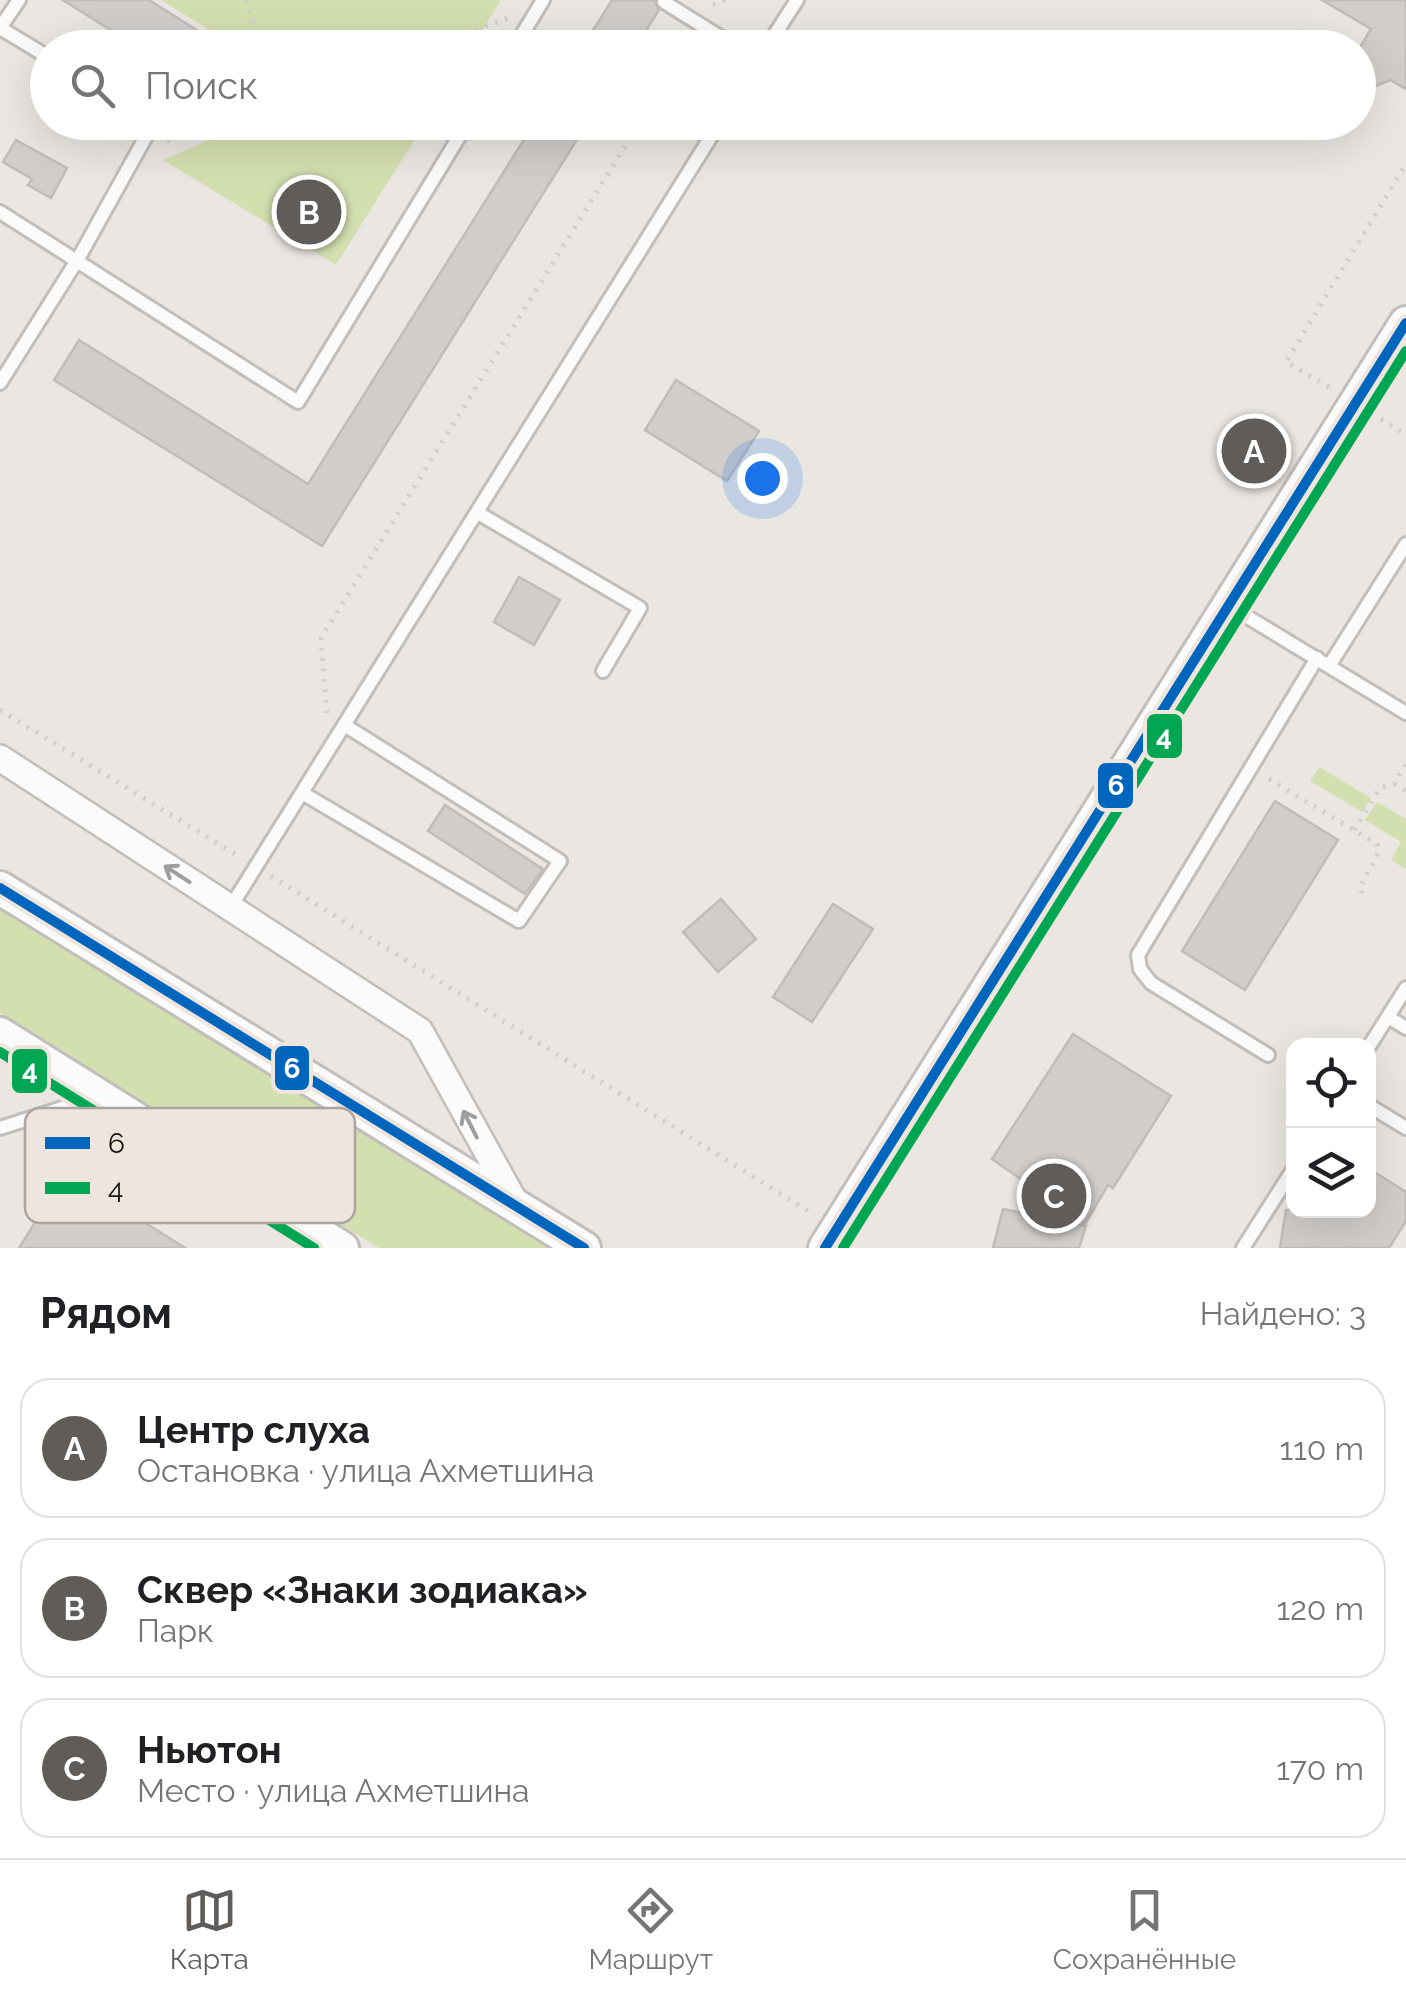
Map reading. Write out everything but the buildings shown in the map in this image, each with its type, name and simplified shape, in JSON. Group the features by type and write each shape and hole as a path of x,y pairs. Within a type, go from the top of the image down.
{"street":[{"path":"831,1238 1406,324"},
{"path":"0,758 420,1031 519,1208"},
{"path":"0,888 584,1248"},
{"path":"0,1034 116,1108"},
{"path":"304,1235 342,1248"}],"lane":[{"path":"19,0 0,28 30,46"},
{"path":"777,30 796,0"},
{"path":"664,2 709,30"},
{"path":"525,30 541,3"},
{"path":"0,383 78,259 146,140"},
{"path":"0,212 298,402 457,140"},
{"path":"230,908 709,140"},
{"path":"478,513 640,608 603,671"},
{"path":"1268,1056 1151,983 1138,961 1139,945 1249,768 1406,544"},
{"path":"1229,605 1406,713"},
{"path":"304,794 519,921 560,861 346,726"},
{"path":"1374,1038 1406,988"},
{"path":"1388,1017 1406,1028"},
{"path":"61,1108 98,1096"},
{"path":"1376,1110 1406,1128"},
{"path":"0,1128 25,1120"},
{"path":"1243,1248 1286,1181"}],"path":[{"path":"246,0 255,30"},
{"path":"713,5 725,0"},
{"path":"472,30 541,3"},
{"path":"141,150 169,140"},
{"path":"328,716 321,638 629,140"},
{"path":"1404,434 1286,362 1406,164"},
{"path":"0,710 256,868 831,1238"},
{"path":"1354,830 1380,788 1394,784 1406,764"},
{"path":"1249,768 1354,830 1379,850 1360,887 1364,900"},
{"path":"1394,784 1406,791"}],"green space":[{"path":"161,0 501,0 482,30 210,30"},
{"path":"209,140 414,140 336,265 163,160"},
{"path":"1319,767 1371,798 1362,812 1310,781"},
{"path":"1377,802 1406,819 1406,869 1391,860 1401,842 1365,820"},
{"path":"0,901 333,1108 153,1108 0,1013"},
{"path":"355,1122 558,1248 379,1248 339,1223 355,1223"}],"transit line":[{"name":"6","path":"825,1248 1406,323"},
{"name":"4","path":"843,1248 1406,351"},
{"name":"6","path":"0,888 584,1248"},
{"name":"4","path":"0,1052 90,1108"},
{"name":"4","path":"274,1223 314,1248"}],"place":[{"name":"Сквер «Знаки зодиака»","path":"309,212"},
{"name":"Центр слуха","path":"1254,451"},
{"name":"Ньютон","path":"1054,1196"}]}
